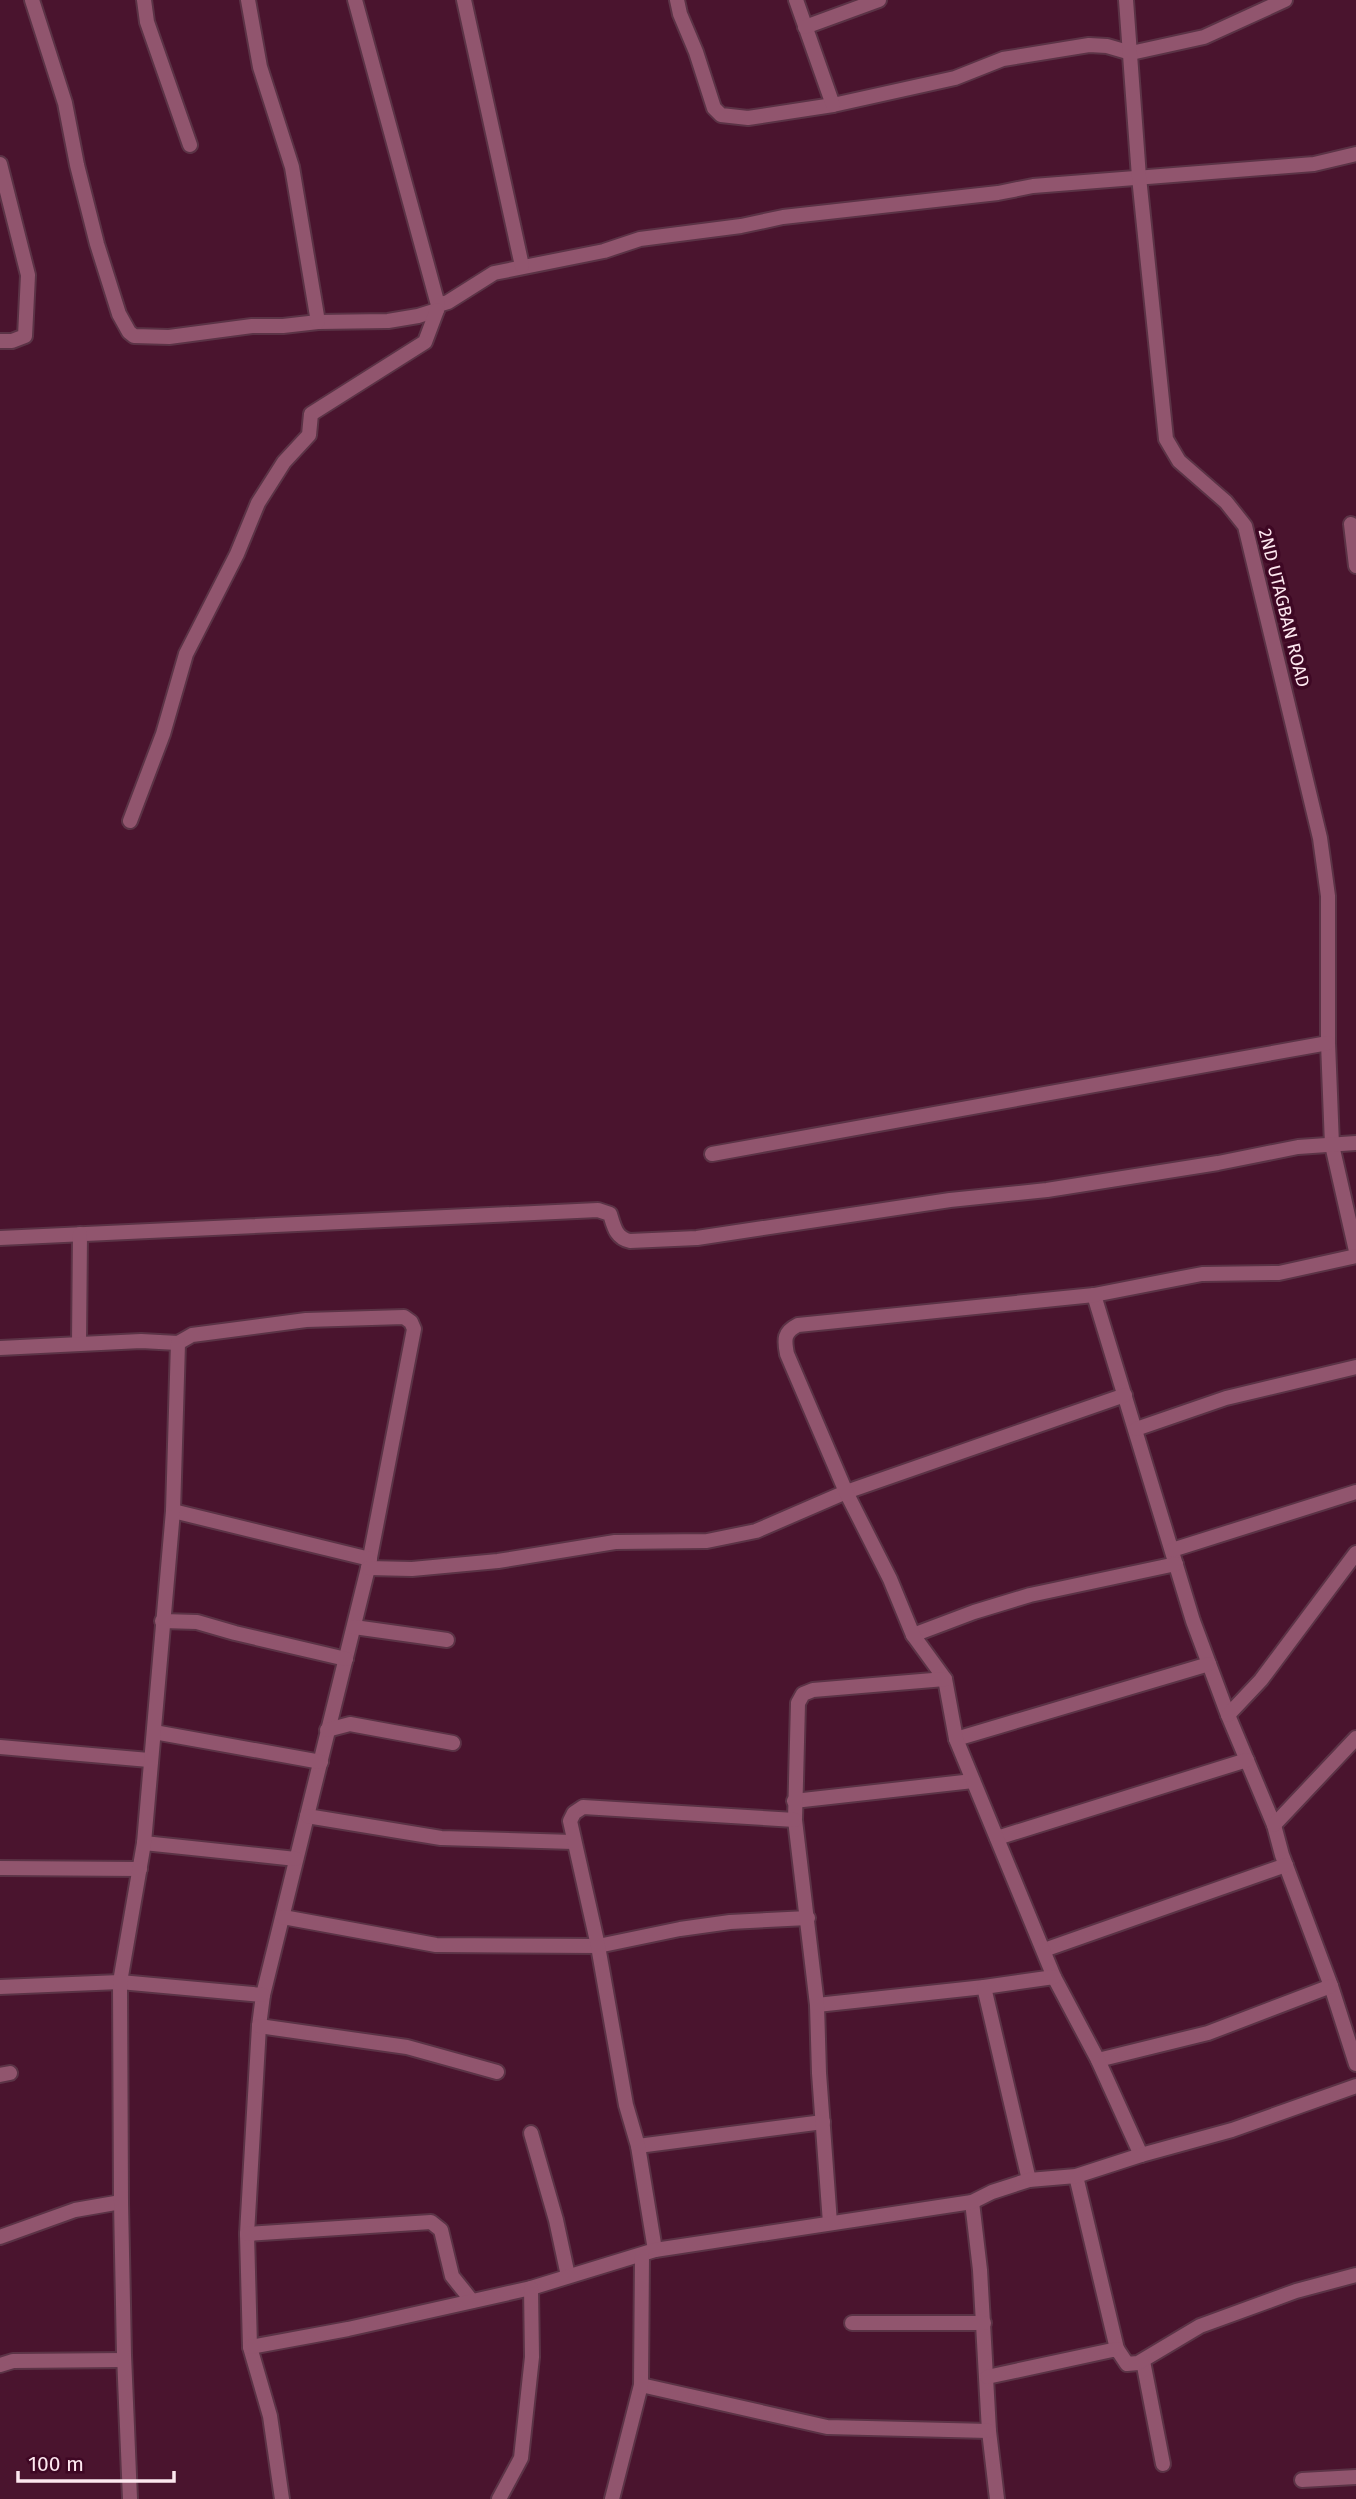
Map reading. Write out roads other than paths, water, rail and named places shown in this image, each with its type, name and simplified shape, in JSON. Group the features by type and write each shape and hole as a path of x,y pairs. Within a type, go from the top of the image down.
{"street":[{"path":"32,0 65,103 76,165 97,244 119,314 134,336 169,337 252,326 318,322 388,321 418,316 448,302 494,273 604,251 640,239 741,226 783,217 998,193 1033,186 1314,164 1356,153"},
{"path":"144,0 147,22 190,145"},
{"path":"248,0 260,67 292,167 318,322"},
{"path":"130,821 163,734 186,654 272,478 309,435 311,414 425,342 437,307 355,0"},
{"path":"464,0 522,266"},
{"path":"677,0 714,108 721,115 748,118 833,105 955,78 1003,59 1089,45 1107,46 1131,53 1204,37 1280,1"},
{"path":"796,0 833,105"},
{"path":"805,27 879,0"},
{"name":"2ND UTAGBAN ROAD","path":"1126,0 1139,177 1166,439 1179,461 1226,502 1245,526 1320,838 1328,896 1328,1043 1332,1145 1356,1253"},
{"path":"0,164 28,275 25,336 12,341 0,341"},
{"path":"1350,524 1356,566"},
{"path":"712,1154 1328,1043"},
{"path":"0,1238 598,1210 610,1214 622,1239 630,1241 697,1238 950,1200 1047,1189 1218,1163 1298,1147 1356,1143"},
{"path":"79,1344 80,1234"},
{"path":"1141,2155 1098,2060 1054,1977 956,1740 945,1679 913,1635 890,1579 846,1492 787,1354 784,1340 788,1330 798,1325 895,1313 989,1307 1094,1295 1202,1275 1279,1273 1356,1253"},
{"path":"1094,1295 1209,1664 1274,1825 1356,2064"},
{"path":"0,1348 141,1341 178,1343 192,1335 306,1320 404,1317 411,1322 414,1329 369,1563 263,1995 259,2026 247,2234 250,2347 270,2416 282,2499"},
{"path":"130,2499 124,2360 120,1982 144,1843 149,1760 154,1732 173,1511 178,1343"},
{"path":"1136,1429 1226,1398 1356,1367"},
{"path":"173,1511 369,1563 412,1569 498,1561 615,1542 707,1541 756,1531 846,1492 1125,1395"},
{"path":"913,1635 1030,1595 1174,1557 1356,1492"},
{"path":"1228,1715 1261,1680 1356,1553"},
{"path":"162,1621 197,1622 346,1659"},
{"path":"354,1627 447,1640"},
{"path":"956,1740 1209,1664"},
{"path":"830,2222 817,2005 795,1820 798,1703 803,1694 813,1690 945,1679"},
{"path":"327,1730 350,1724 453,1743"},
{"path":"154,1732 321,1762"},
{"path":"1274,1825 1356,1738"},
{"path":"0,1747 149,1760"},
{"path":"997,1838 1247,1760"},
{"path":"794,1801 973,1781"},
{"path":"612,2499 641,2385 648,2253 638,2146 626,2105 598,1946 570,1821 574,1813 583,1807 795,1820"},
{"path":"307,1816 441,1838 573,1842"},
{"path":"144,1843 296,1859"},
{"path":"1044,1950 1286,1865"},
{"path":"0,1868 140,1869"},
{"path":"283,1917 436,1945 598,1946 730,1922 808,1918"},
{"path":"817,2005 1054,1977"},
{"path":"0,1987 120,1982 263,1995"},
{"path":"1098,2060 1208,2033 1331,1986"},
{"path":"984,1987 1029,2179"},
{"path":"259,2026 407,2047 497,2072"},
{"path":"250,2347 531,2288 648,2253 830,2222 972,2202 1029,2179 1076,2176 1232,2130 1356,2086"},
{"path":"638,2146 823,2122"},
{"path":"531,2133 556,2220 568,2276"},
{"path":"1076,2176 1117,2349 1127,2364 1143,2361 1200,2326 1297,2291 1356,2275"},
{"path":"0,2237 75,2210 121,2202"},
{"path":"972,2202 984,2323 989,2431 998,2499"},
{"path":"247,2234 431,2222 440,2230 452,2276 472,2301"},
{"path":"499,2499 522,2458 532,2357 531,2288"},
{"path":"852,2323 984,2323"},
{"path":"988,2377 1117,2349"},
{"path":"0,2365 13,2361 124,2360"},
{"path":"1143,2361 1163,2464"},
{"path":"641,2385 827,2427 989,2431"},
{"path":"1302,2480 1356,2477"}]}
